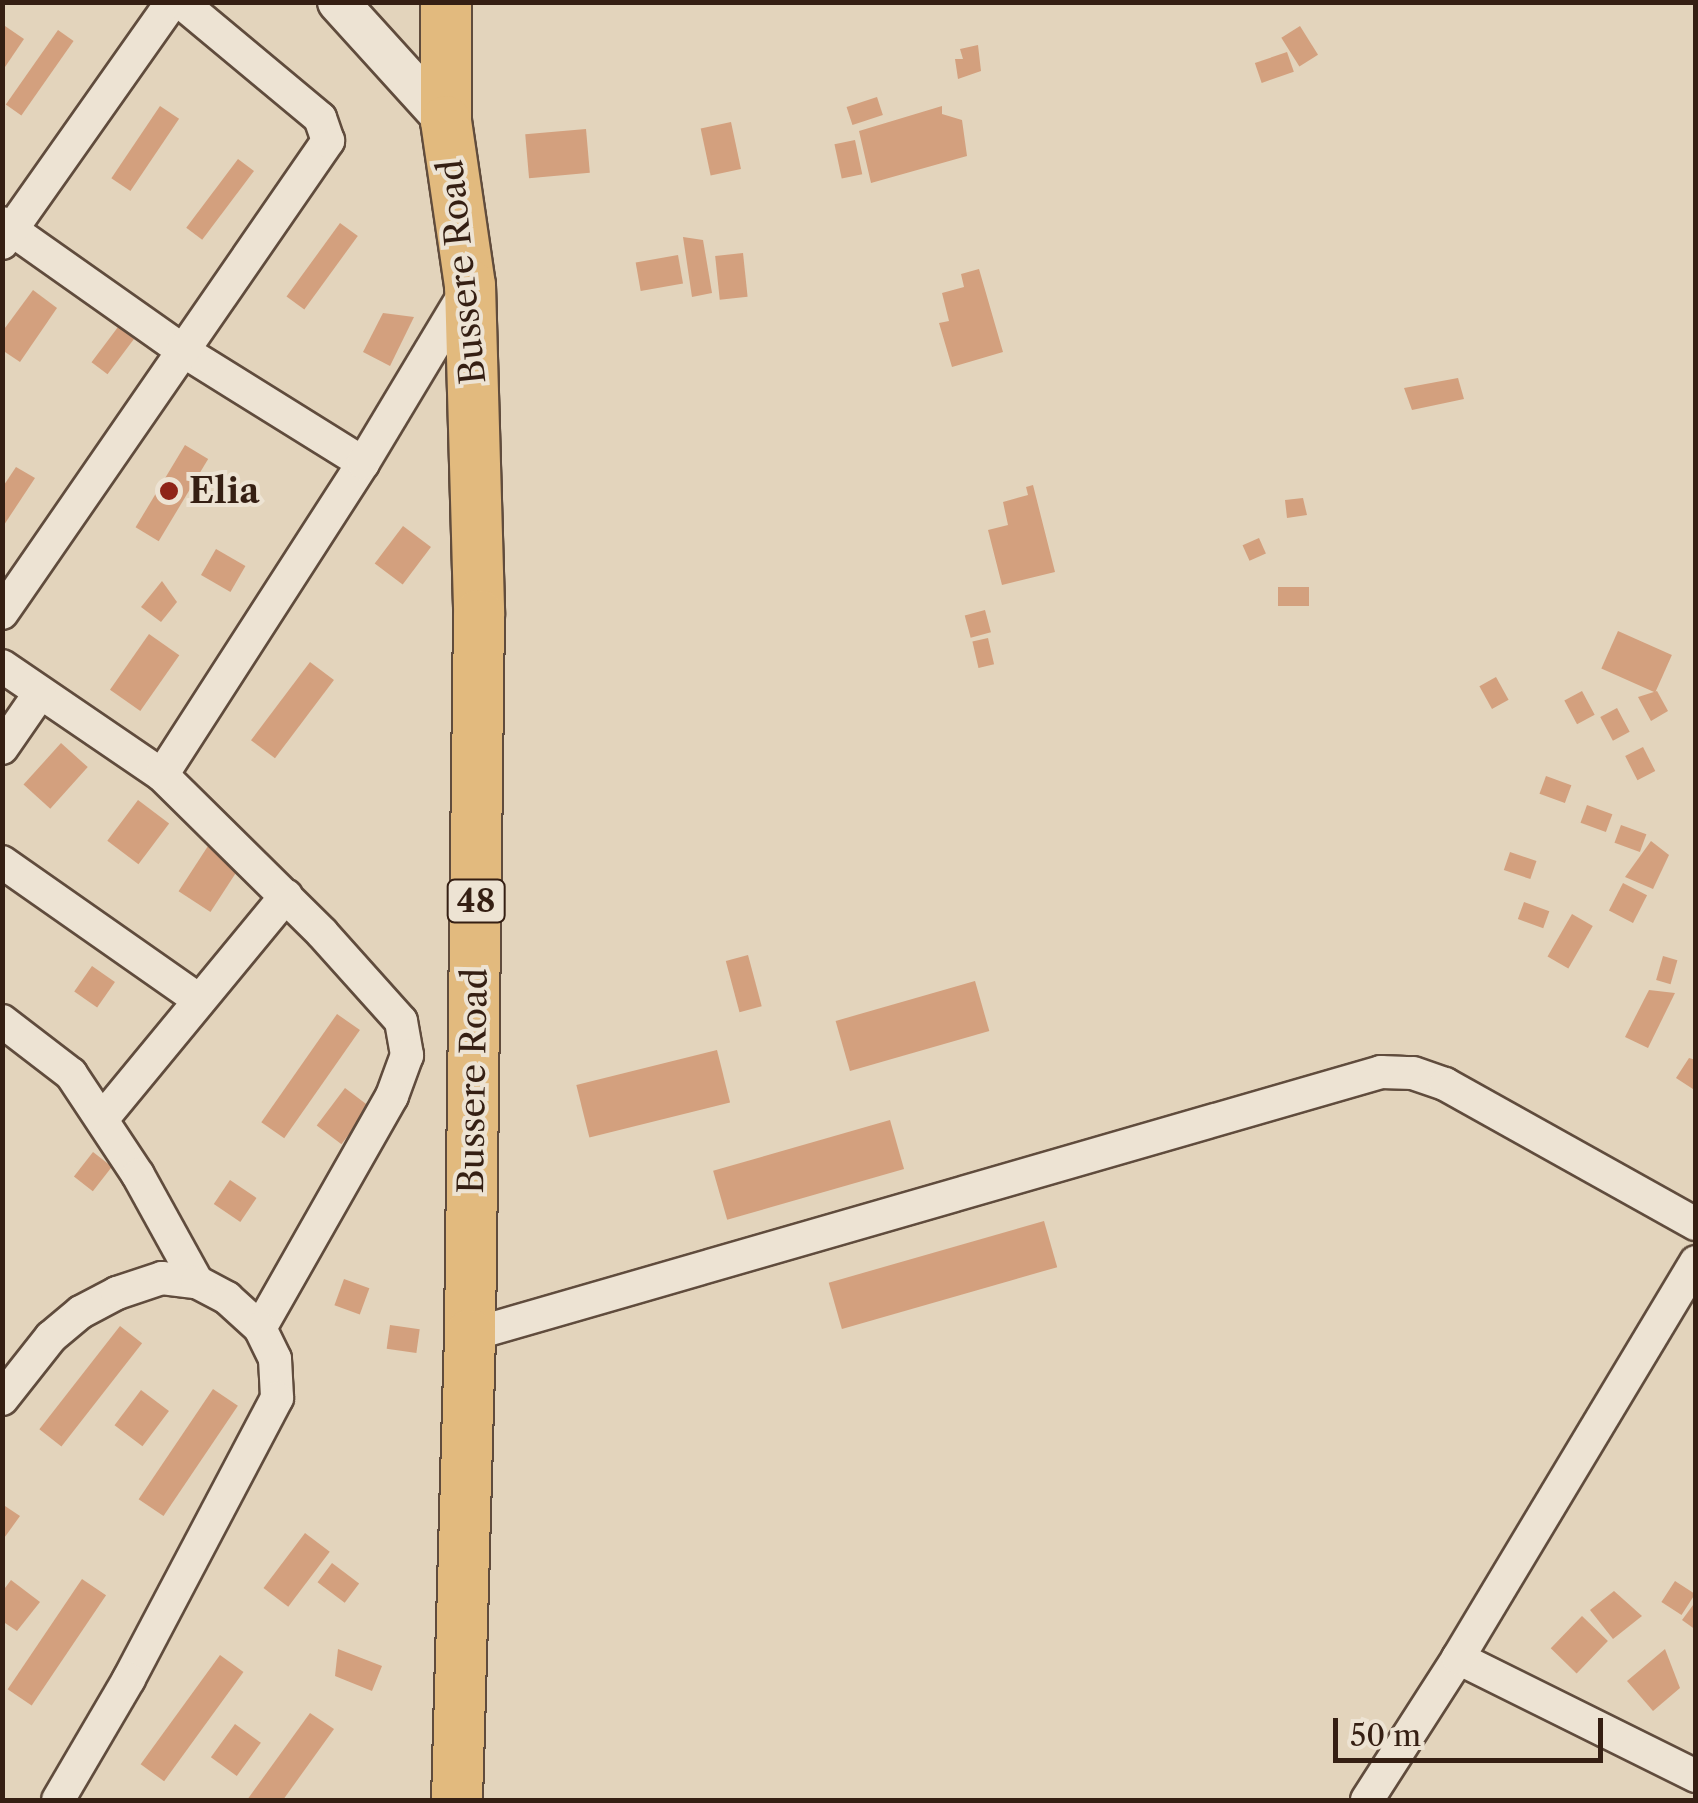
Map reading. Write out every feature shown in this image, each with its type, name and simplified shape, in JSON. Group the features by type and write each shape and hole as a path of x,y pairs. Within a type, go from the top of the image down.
{"main road":[{"name":"Bussere Road","path":"446,2 446,121 470,285 478,615 470,1335 457,1800"}],"street":[{"path":"172,2 5,232 364,464"},
{"path":"2,613 186,352 328,141 320,118 181,2"},
{"path":"338,2 446,121"},
{"path":"162,774 364,464 470,285"},
{"path":"2,666 162,774 286,896 401,1021 406,1055 392,1096 260,1328"},
{"path":"2,748 40,693"},
{"path":"2,862 200,1000"},
{"path":"104,1118 286,896"},
{"path":"2,1021 71,1074 104,1118 197,1282"},
{"path":"470,1335 1381,1072 1414,1072 1445,1084 1696,1224"},
{"path":"1366,1800 1458,1658 1696,1262"},
{"path":"2,1399 51,1336 81,1312 117,1292 162,1278 197,1282 227,1298 260,1328 275,1360 277,1398 129,1679 58,1800"},
{"path":"1458,1658 1696,1776"}],"building":[{"path":"5,26 24,39 5,67 2,29"},
{"path":"1300,26 1318,55 1299,66 1281,38"},
{"path":"58,30 74,41 21,115 6,105"},
{"path":"978,45 981,71 958,79 955,59 963,59 960,49"},
{"path":"1287,52 1294,72 1262,83 1255,63"},
{"path":"877,97 883,115 852,125 847,107"},
{"path":"160,106 179,119 130,191 111,178"},
{"path":"942,106 942,114 962,120 967,156 871,183 859,131"},
{"path":"731,122 741,169 711,175 701,128"},
{"path":"586,129 590,173 529,178 525,134"},
{"path":"855,140 862,174 842,179 834,144"},
{"path":"238,159 254,171 202,240 186,228"},
{"path":"340,223 358,236 304,310 287,297"},
{"path":"683,237 703,240 712,293 692,297"},
{"path":"743,253 748,297 720,300 715,256"},
{"path":"678,255 683,284 641,291 636,262"},
{"path":"979,269 1003,352 952,367 939,323 949,321 942,293 964,287 961,274"},
{"path":"33,290 57,308 20,362 2,350 2,332"},
{"path":"383,313 414,317 390,366 363,352"},
{"path":"118,327 134,339 107,374 92,362"},
{"path":"1458,378 1464,399 1412,410 1404,388"},
{"name":"Elia","path":"185,445 208,459 159,541 136,527"},
{"path":"16,467 35,478 2,528 2,488"},
{"path":"1033,485 1055,572 1002,585 988,530 1008,525 1003,502 1028,495 1026,487"},
{"path":"1303,498 1307,515 1287,518 1285,500"},
{"path":"403,526 431,547 403,585 375,564"},
{"path":"1259,538 1266,554 1249,561 1243,545"},
{"path":"216,549 245,566 230,592 201,575"},
{"path":"162,581 177,602 161,622 141,607"},
{"path":"1278,587 1309,587 1309,606 1278,606"},
{"path":"985,610 991,632 971,638 965,615"},
{"path":"1618,631 1672,655 1655,692 1601,668"},
{"path":"149,634 179,655 140,711 110,690"},
{"path":"988,638 994,664 978,668 972,642"},
{"path":"310,662 334,680 275,758 251,740"},
{"path":"1496,677 1509,700 1492,709 1479,686"},
{"path":"1582,691 1595,715 1577,724 1564,700"},
{"path":"1657,691 1668,711 1651,721 1638,697"},
{"path":"1617,708 1630,732 1613,741 1600,717"},
{"path":"61,743 88,767 50,809 24,785"},
{"path":"1643,747 1655,771 1637,780 1625,756"},
{"path":"1546,776 1571,785 1565,803 1540,794"},
{"path":"138,800 169,823 138,864 107,841"},
{"path":"1587,805 1612,814 1606,832 1581,823"},
{"path":"1621,825 1646,834 1640,852 1615,843"},
{"path":"1651,841 1669,855 1653,889 1625,877"},
{"path":"208,846 240,867 210,912 179,891"},
{"path":"1510,852 1536,861 1530,879 1504,870"},
{"path":"1623,883 1647,895 1633,923 1609,911"},
{"path":"1524,902 1549,911 1543,928 1518,919"},
{"path":"1572,914 1593,926 1568,968 1548,956"},
{"path":"748,955 762,1006 740,1012 726,961"},
{"path":"1663,956 1677,960 1671,984 1656,980"},
{"path":"92,966 115,982 97,1007 74,991"},
{"path":"975,981 989,1031 850,1071 836,1021"},
{"path":"1649,990 1675,993 1648,1048 1625,1037"},
{"path":"337,1014 360,1030 284,1138 261,1122"},
{"path":"717,1050 730,1102 589,1137 576,1085"},
{"path":"1689,1058 1696,1060 1696,1091 1676,1078"},
{"path":"345,1088 370,1107 341,1144 317,1126"},
{"path":"890,1120 904,1169 727,1220 713,1171"},
{"path":"93,1152 112,1167 93,1191 74,1176"},
{"path":"230,1180 257,1198 240,1222 214,1204"},
{"path":"1044,1221 1057,1267 842,1329 829,1283"},
{"path":"344,1279 369,1288 360,1315 334,1305"},
{"path":"390,1325 420,1329 416,1353 387,1349"},
{"path":"120,1326 142,1343 61,1446 39,1429"},
{"path":"213,1389 238,1406 163,1516 139,1499"},
{"path":"141,1390 169,1411 142,1446 115,1425"},
{"path":"2,1504 20,1516 2,1541"},
{"path":"305,1533 330,1552 288,1607 263,1588"},
{"path":"332,1563 359,1583 345,1603 318,1582"},
{"path":"82,1579 106,1595 32,1705 8,1689"},
{"path":"11,1580 40,1602 17,1631 2,1621 2,1592"},
{"path":"1675,1581 1695,1594 1682,1615 1661,1602"},
{"path":"1614,1591 1642,1616 1613,1639 1590,1610"},
{"path":"1696,1601 1696,1630 1682,1620"},
{"path":"1582,1616 1608,1641 1577,1673 1551,1648"},
{"path":"338,1649 382,1666 372,1691 335,1676"},
{"path":"1665,1649 1680,1688 1653,1711 1627,1681"},
{"path":"220,1655 243,1672 164,1781 141,1764"},
{"path":"310,1713 334,1729 283,1800 247,1800"},
{"path":"235,1724 261,1743 237,1776 211,1757"}],"place":[{"name":"Elia","path":"169,491"}]}
